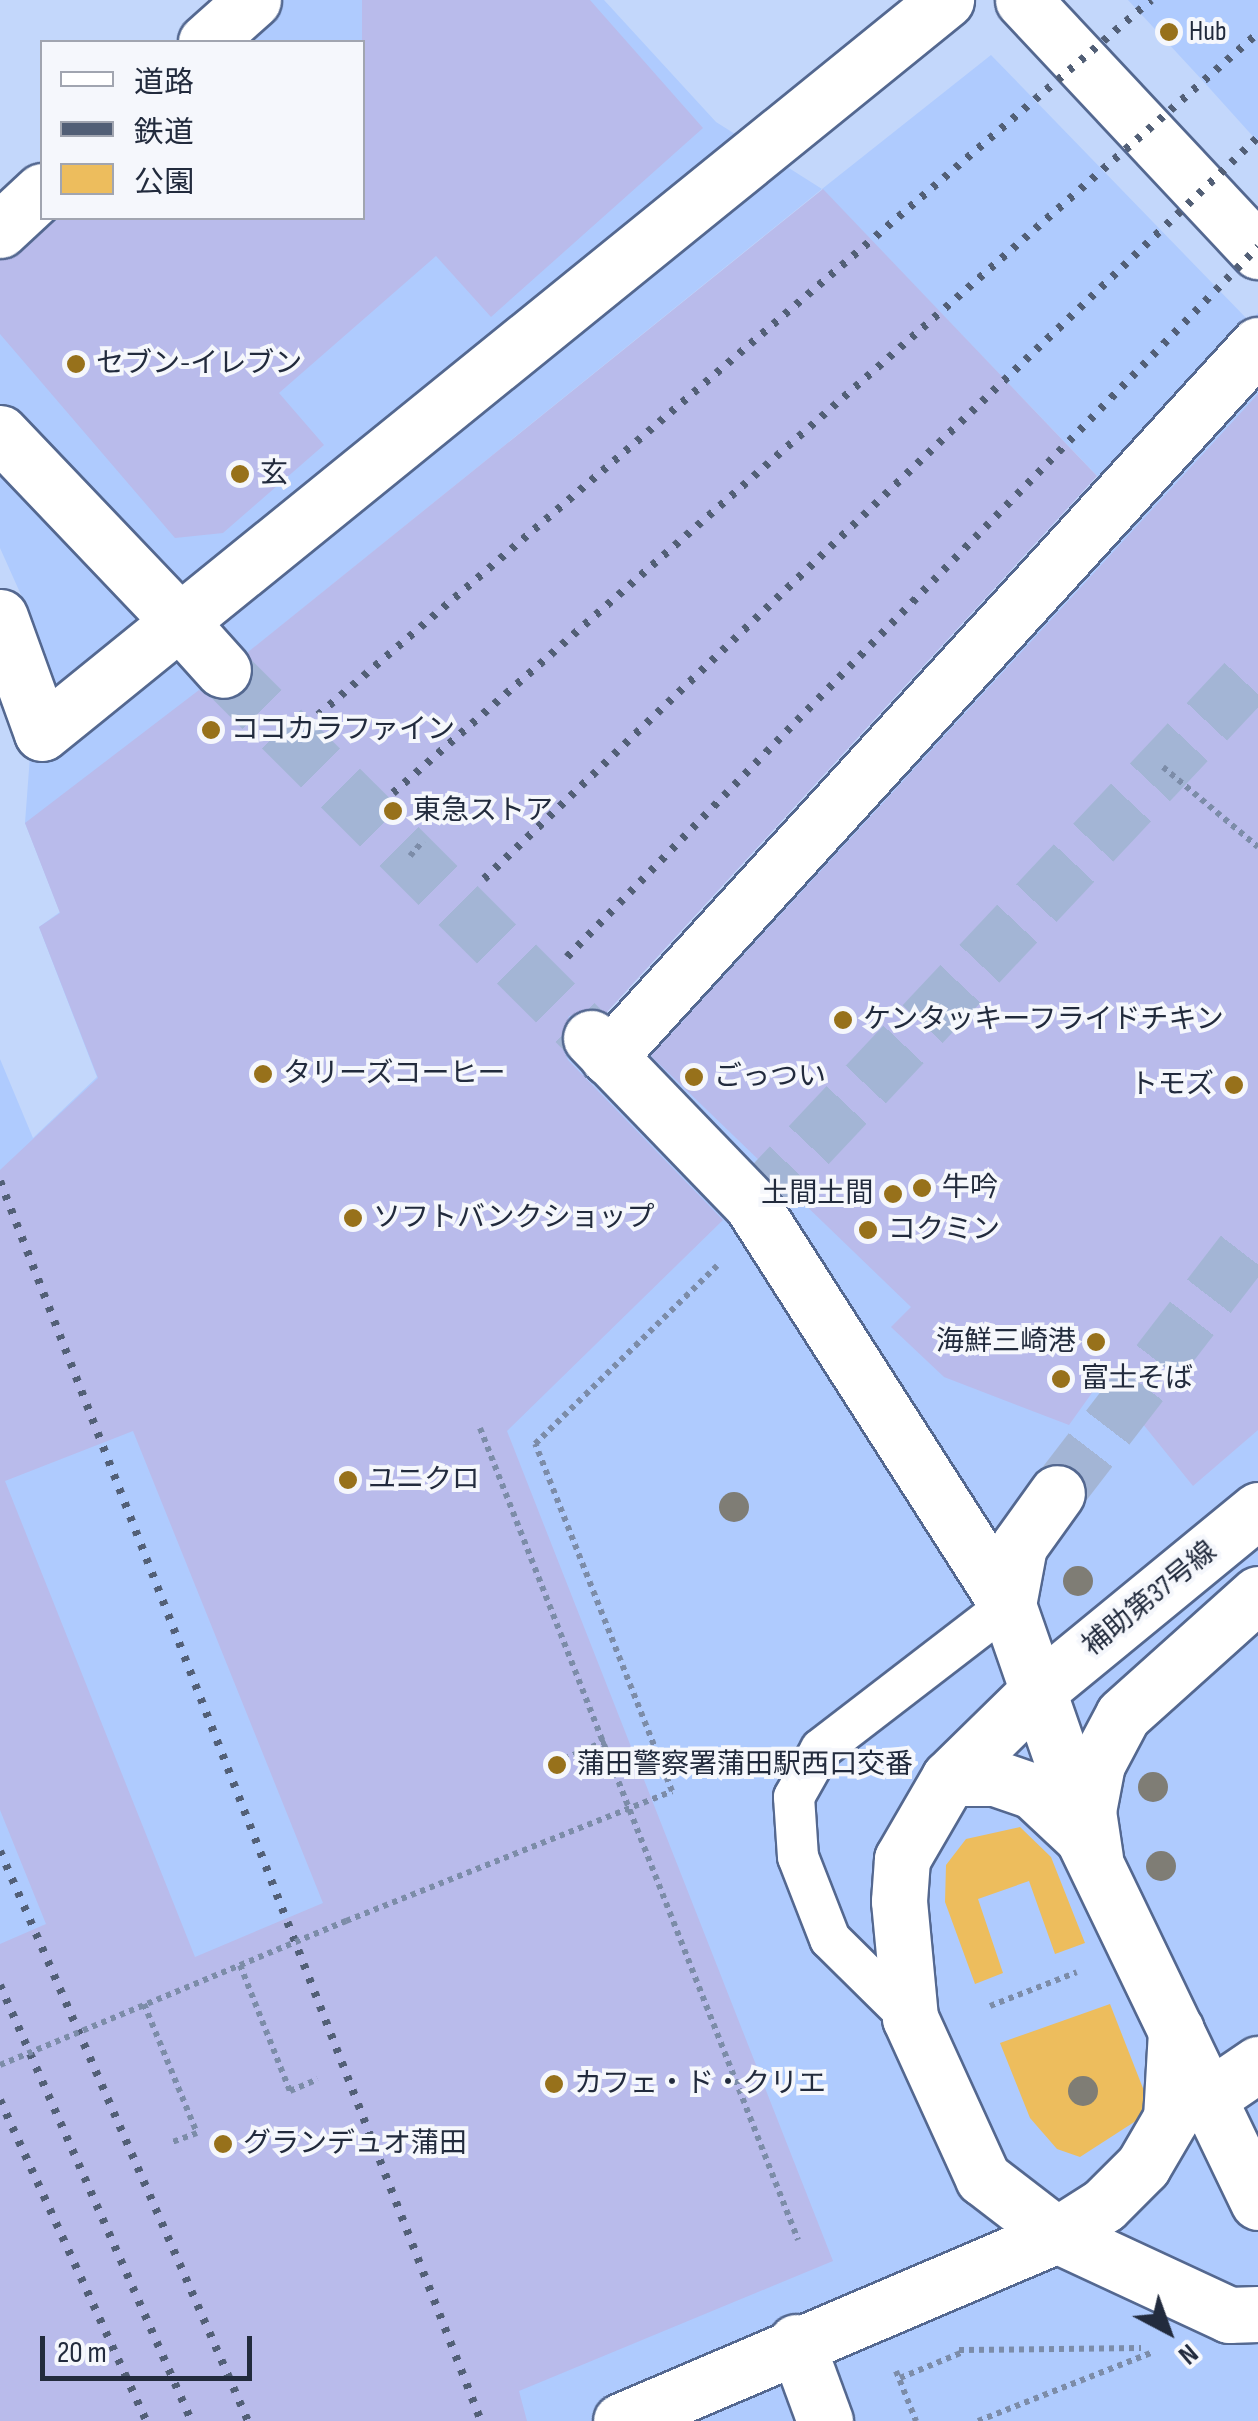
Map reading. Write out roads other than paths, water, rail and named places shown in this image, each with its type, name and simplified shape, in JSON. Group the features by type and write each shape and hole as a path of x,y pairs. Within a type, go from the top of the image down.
{"street":[{"path":"208,40 252,0"},
{"path":"0,617 42,734 946,0"},
{"path":"1023,0 1258,251"},
{"path":"0,230 40,193"},
{"path":"1258,344 599,1047 752,1205 1008,1606 1042,1688 1095,1858 1176,2030 1212,2096 1258,2202"},
{"path":"0,433 222,670"},
{"path":"1008,1606 1018,1546 1057,1492"},
{"name":"補助第37号線","path":"1258,1510 1042,1688 949,1778 902,1859 910,2018 963,2150 1006,2202 1056,2235 1229,2315 1258,2314"},
{"path":"1095,1858 1088,1811 1097,1764 1123,1715 1258,1594"},
{"path":"949,1778 1034,1792 1095,1858"},
{"path":"622,2421 796,2342 1056,2235 1143,2166 1171,2118 1176,2030"},
{"path":"1212,2096 1258,2064"},
{"path":"796,2342 825,2421"}],"lane":[{"path":"910,2018 830,1939 798,1856 794,1797 821,1749 1008,1606"}],"tunnel":[{"path":"752,1205 1258,667"},
{"path":"223,670 591,1038"},
{"path":"1057,1493 1258,1232"}],"railway":[{"path":"318,715 1151,0"},
{"path":"393,793 1258,33"},
{"path":"484,879 1258,137"},
{"path":"567,957 1258,247"},
{"path":"0,1181 481,2421"},
{"path":"0,1851 248,2421"},
{"path":"0,1985 191,2421"},
{"path":"0,2100 146,2421"}],"place":[{"name":"Hub","path":"1169,32"},
{"name":"セブン-イレブン","path":"76,364"},
{"name":"玄","path":"240,474"},
{"name":"ココカラファイン","path":"211,730"},
{"name":"東急ストア","path":"393,811"},
{"name":"ケンタッキーフライドチキン","path":"843,1020"},
{"name":"タリーズコーヒー","path":"263,1074"},
{"name":"ごっつい","path":"694,1077"},
{"name":"トモズ","path":"1234,1085"},
{"name":"牛吟","path":"922,1188"},
{"name":"土間土間","path":"893,1194"},
{"name":"ソフトバンクショップ","path":"353,1218"},
{"name":"コクミン","path":"868,1230"},
{"name":"海鮮三崎港","path":"1096,1342"},
{"name":"富士そば","path":"1061,1379"},
{"name":"ユニクロ","path":"348,1480"},
{"name":"蒲田警察署蒲田駅西口交番","path":"557,1765"},
{"name":"カフェ・ド・クリエ","path":"554,2084"},
{"name":"グランデュオ蒲田","path":"223,2144"}]}
